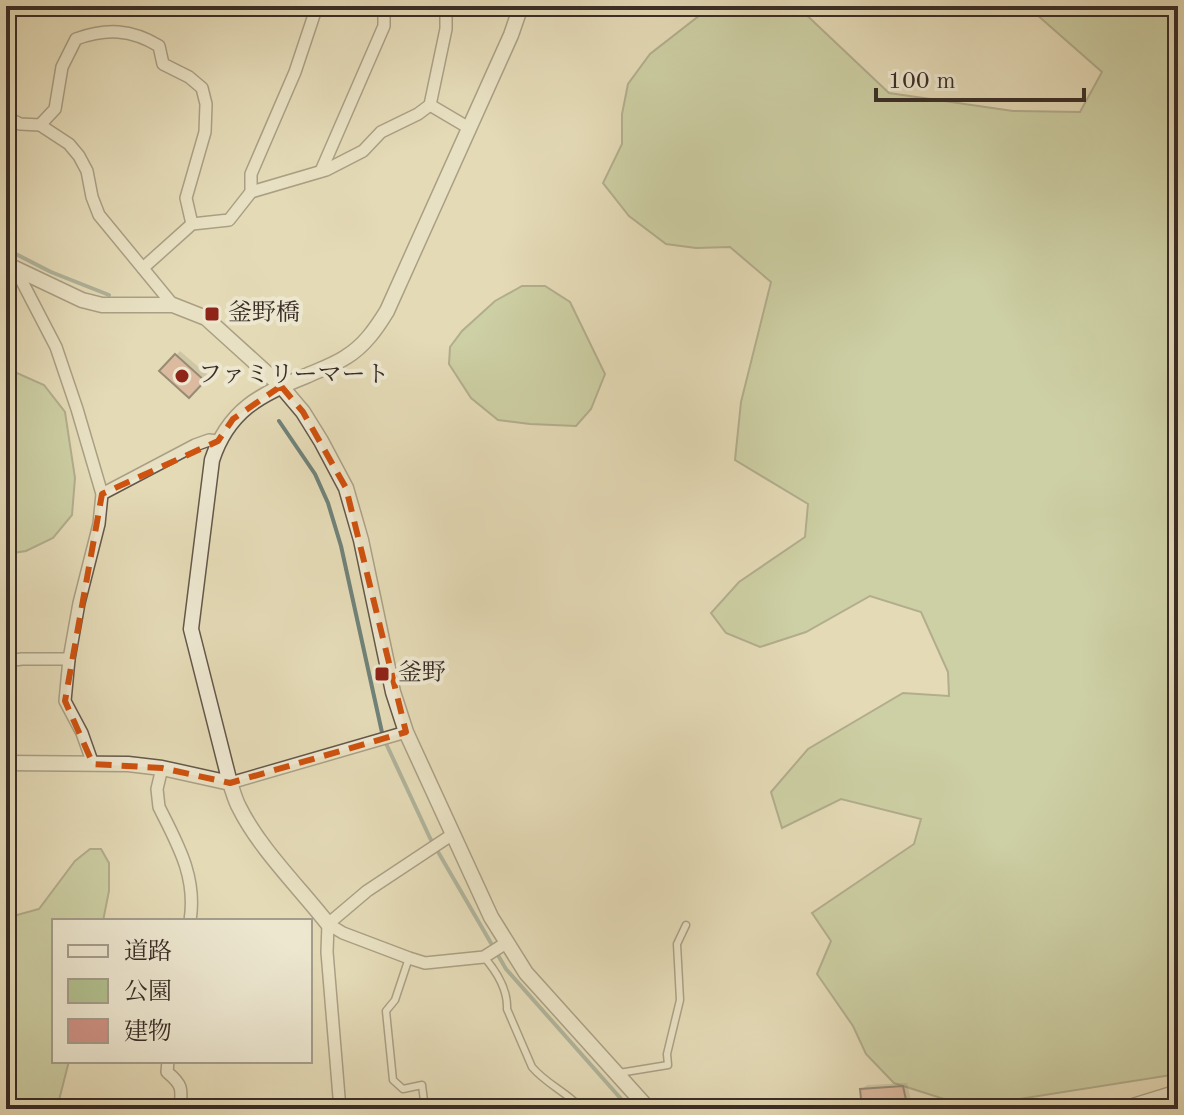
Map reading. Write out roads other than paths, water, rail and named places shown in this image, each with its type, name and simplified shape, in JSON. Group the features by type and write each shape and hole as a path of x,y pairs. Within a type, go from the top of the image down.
{"street":[{"path":"251,192 251,174 295,72 317,6 384,7 384,26 321,171"},
{"path":"143,268 192,224 229,220 251,192 321,171 363,151 381,132 430,105 446,29 446,6"},
{"path":"503,945 487,956 425,963 343,933 328,924 268,850 238,806 191,629 212,460 218,441 233,419 258,398 346,358 377,328 511,35 521,6"},
{"path":"40,125 55,109 62,67 76,39 94,32 128,33 159,46 163,64 189,77 202,88 206,104 205,132 186,198 192,224"},
{"path":"430,105 469,128"},
{"path":"6,117 20,124 40,125 69,144 87,171 99,215 173,305"},
{"path":"10,265 82,300 102,305 173,305 206,318 281,386 303,412 346,488 361,540 401,734 503,945 651,1109"},
{"path":"10,265 56,347 102,494 99,524 79,603 65,701 82,733 93,764"},
{"path":"102,494 195,445 209,440 218,441"},
{"path":"6,661 69,659"},
{"path":"6,763 128,764 230,783 401,734"},
{"path":"162,768 157,797 186,861 192,907 190,919"},
{"path":"340,1109 327,952 328,924 367,891 449,836"},
{"path":"168,1063 167,1072 182,1088 180,1109"},
{"path":"1123,1109 1178,1092"}],"lane":[{"path":"617,1074 668,1065 667,1054 680,1000 677,944 686,925"},
{"path":"487,956 497,972 507,1009 532,1067 582,1109"},
{"path":"409,958 395,1000 386,1011 393,1080 403,1089 422,1085 425,1109"}],"waterway":[{"path":"6,249 51,272 109,295"},
{"path":"279,421 315,474 328,503 341,546 383,737 430,838 506,969 630,1109"}],"railway":[{"path":"1174,1109 1178,1108"}],"place":[{"name":"釜野橋","path":"212,314"},
{"name":"ファミリーマート","path":"182,376"},
{"name":"釜野","path":"382,674"}]}
